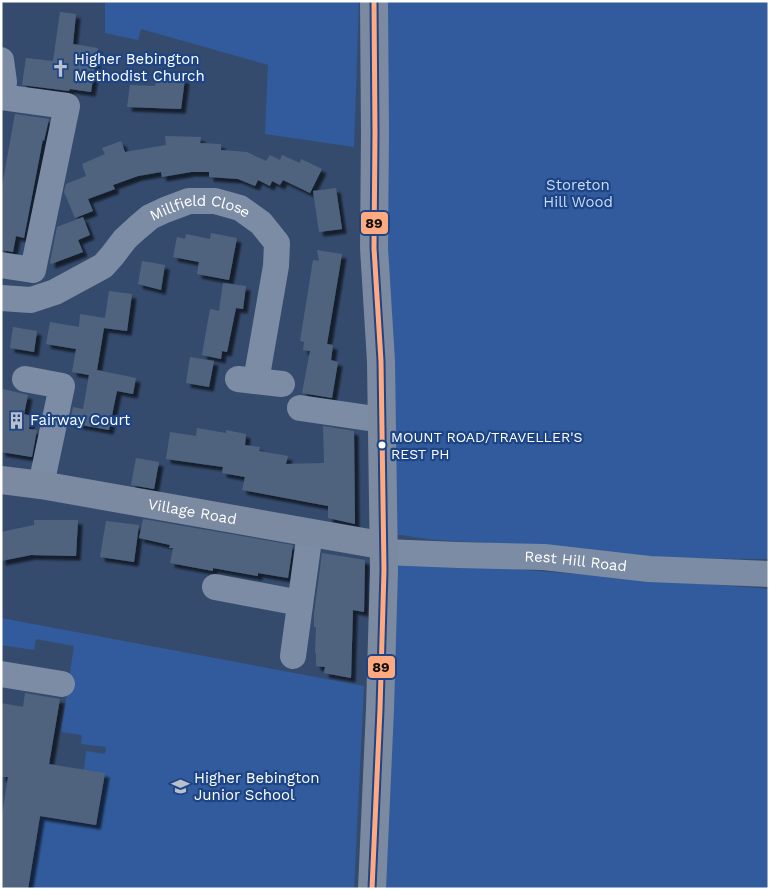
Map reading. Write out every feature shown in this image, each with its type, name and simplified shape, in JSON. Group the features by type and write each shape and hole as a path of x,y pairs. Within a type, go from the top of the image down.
{"main road":[{"path":"372,889 380,699 377,546 382,420 374,248 374,1"},
{"name":"Village Road","path":"1,480 41,485 310,532 377,546"}],"street":[{"path":"1,60 4,82 1,97 67,106 33,270 1,265"},
{"name":"Millfield Close","path":"1,298 31,300 55,292 102,266 137,228 150,217 165,210 189,201 215,201 240,208 261,223 277,243 276,266 247,380 282,384"},
{"path":"25,379 62,386 41,485"},
{"path":"300,408 382,420"},
{"path":"294,656 310,532"},
{"name":"Rest Hill Road","path":"377,546 459,555 544,557 649,569 769,574"},
{"path":"215,587 300,603"},
{"path":"1,674 62,684"}],"green space":[{"path":"105,1 359,1 354,147 265,134 268,65 141,29 138,40 105,33"},
{"name":"Storeton Hill Wood","path":"384,1 769,1 769,559 662,558 545,546 435,540 393,534"},
{"path":"395,560 769,589 769,889 381,889"},
{"name":"Higher Bebington Junior School","path":"1,618 364,686 354,889 28,889 38,811 50,817 96,825 105,774 84,770 86,751 105,754 106,747 81,744 82,735 61,732 74,646 36,639 34,650 1,645"}],"building":[{"name":"Higher Bebington Methodist Church","path":"60,12 76,14 73,44 98,48 91,92 22,85 26,58 53,61"},
{"path":"157,75 185,79 181,109 127,107 130,85 155,86"},
{"path":"15,114 49,119 44,141 43,139 24,238 16,236 13,252 1,250 1,192"},
{"path":"165,136 201,137 200,143 221,144 221,150 247,152 266,161 270,155 280,160 282,155 300,163 301,159 322,169 310,193 283,180 280,185 272,181 270,186 258,180 255,186 238,179 209,177 209,172 191,172 162,177 161,172 138,176 113,185 115,189 88,199 93,211 75,218 64,192 66,184 86,176 82,164 105,154 102,148 121,141 125,152 166,145"},
{"path":"336,188 342,229 319,232 313,191"},
{"path":"83,217 90,235 78,240 83,252 51,264 57,227"},
{"path":"211,233 237,238 229,280 197,274 199,262 173,257 177,237 185,239 186,234 210,239"},
{"path":"317,250 342,254 327,344 333,345 331,360 338,362 332,398 302,393 310,351 303,350 304,342 300,341 313,260 319,261"},
{"path":"142,261 165,265 161,290 138,284"},
{"path":"223,283 246,286 243,309 236,308 227,352 222,351 221,359 202,355 210,309 219,311"},
{"path":"109,291 132,294 127,331 104,328 97,370 136,378 133,394 117,391 109,430 70,423 73,407 83,409 89,375 72,372 76,349 46,344 50,322 79,327 80,314 105,318"},
{"path":"13,327 37,331 34,352 10,348"},
{"path":"190,357 214,361 209,387 186,383"},
{"name":"Fairway Court","path":"3,389 28,395 24,414 31,416 29,429 37,430 32,457 1,452 1,397"},
{"path":"323,426 354,431 355,524 328,518 328,506 242,490 245,477 222,473 223,467 166,459 170,432 196,436 197,428 226,433 226,430 246,434 245,445 260,447 259,451 288,456 286,464 324,463"},
{"path":"136,458 159,462 154,489 131,485"},
{"path":"143,519 293,545 288,578 258,573 258,576 213,568 213,571 170,563 173,548 169,548 170,545 139,538"},
{"path":"34,520 78,520 76,556 31,555 1,561 1,532 34,525"},
{"path":"106,521 139,525 134,562 100,557"},
{"path":"322,553 365,560 364,612 353,610 351,678 324,673 325,667 316,666 314,614"},
{"path":"25,693 60,699 49,764 105,773 96,825 40,816 28,889 1,889 1,821 8,777 1,777 1,703 23,707"}],"transit line":[{"name":"89","path":"372,889 384,570 381,361 374,248 374,1"}],"place":[{"name":"Higher Bebington Methodist Church","path":"60,68"},
{"name":"Fairway Court","path":"16,420"},
{"name":"MOUNT ROAD/TRAVELLER'S REST PH","path":"382,445"},
{"name":"Higher Bebington Junior School","path":"180,787"}]}
